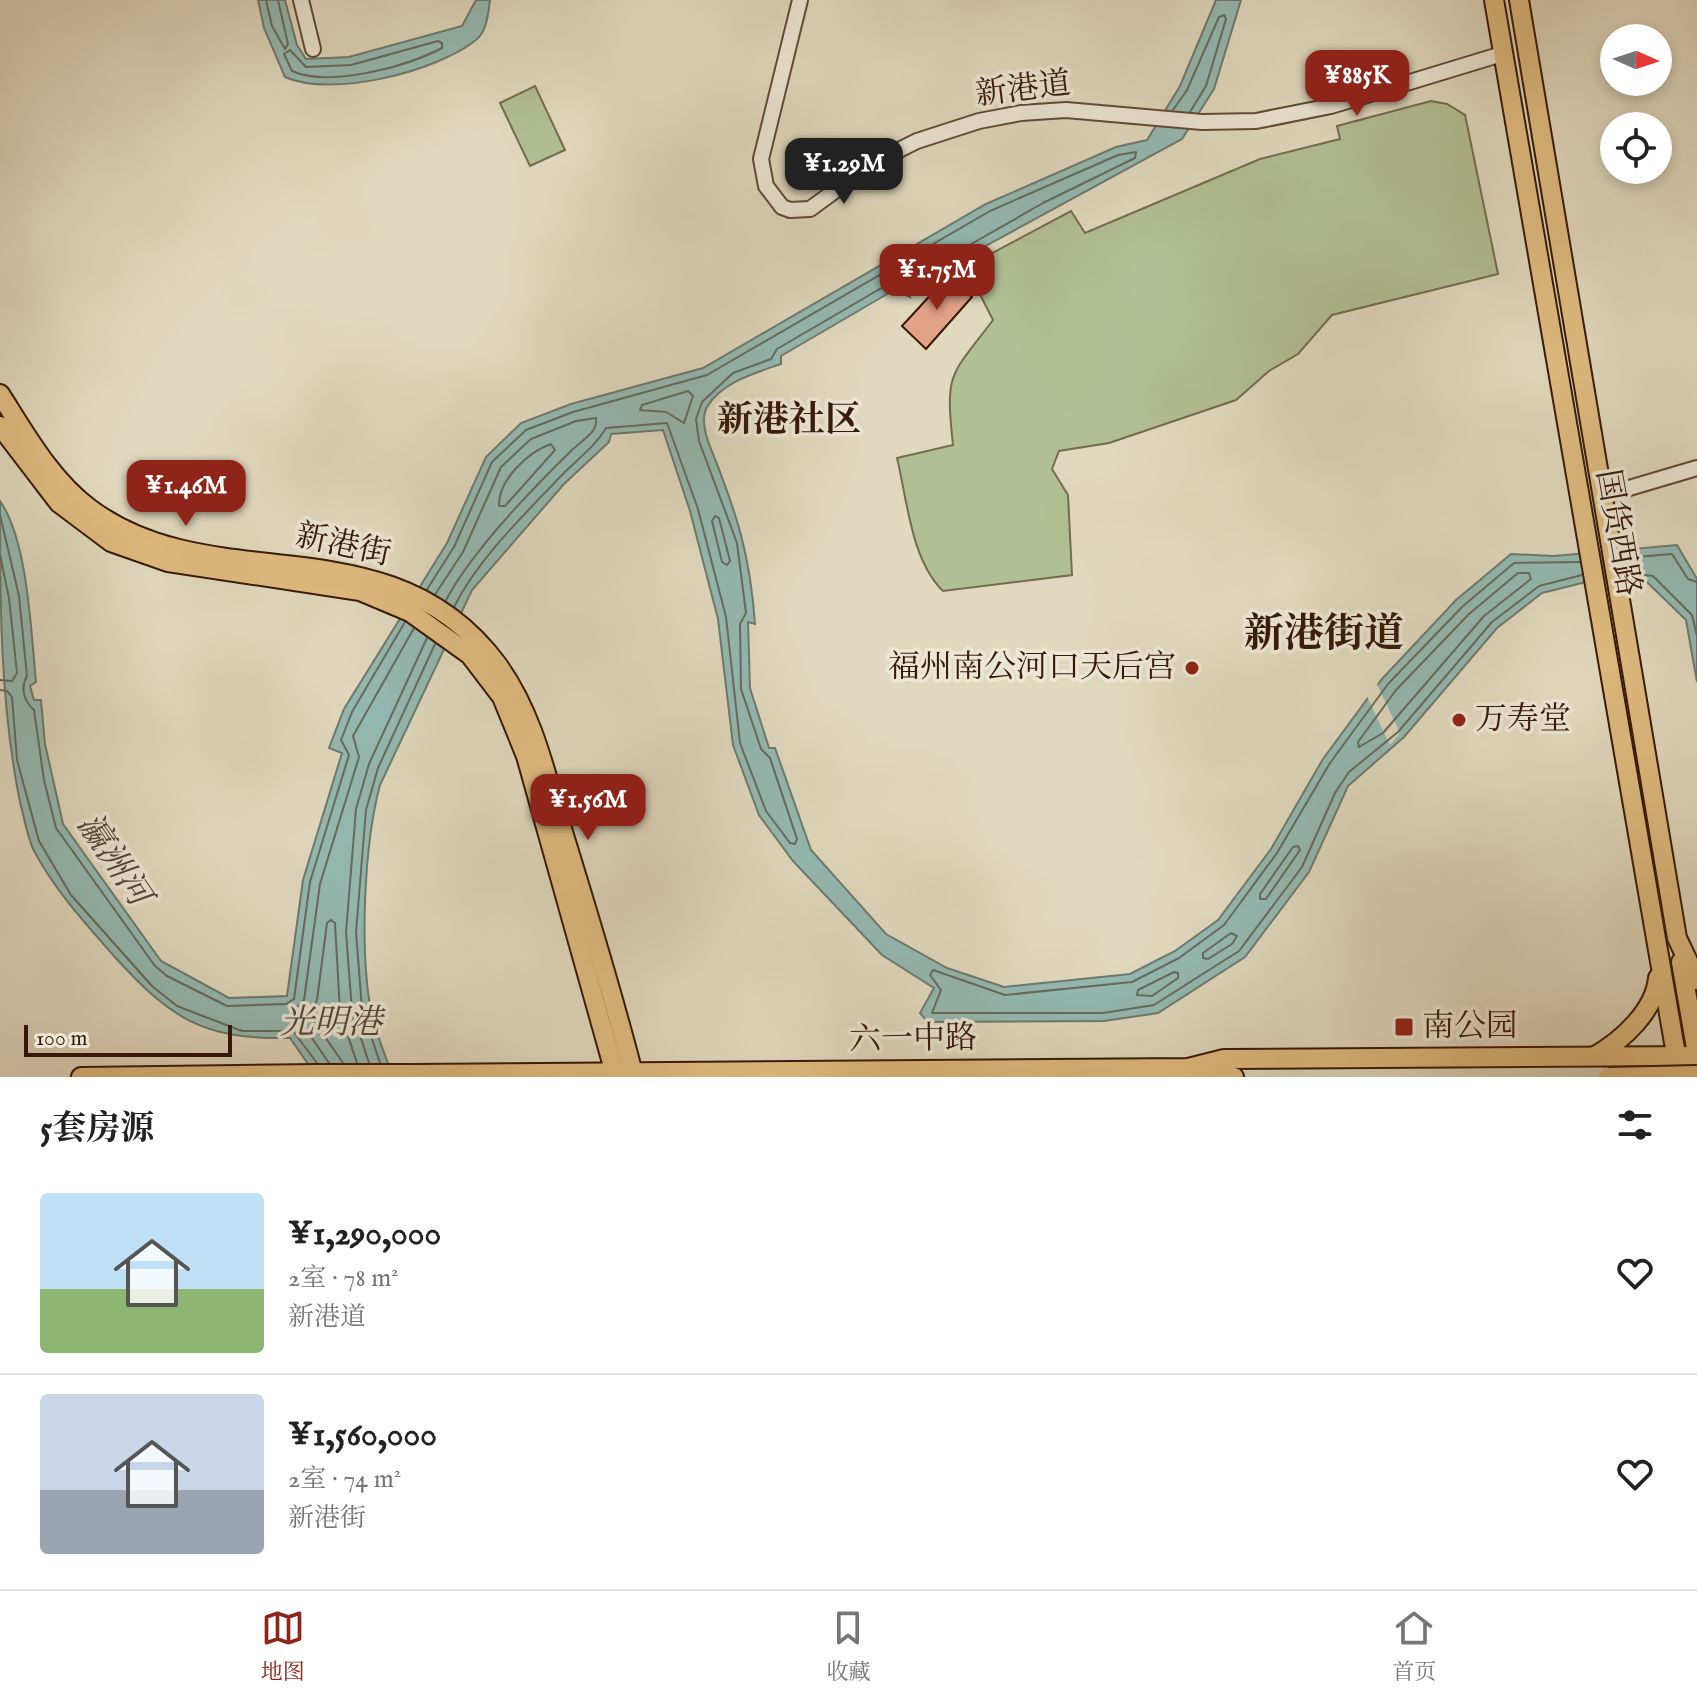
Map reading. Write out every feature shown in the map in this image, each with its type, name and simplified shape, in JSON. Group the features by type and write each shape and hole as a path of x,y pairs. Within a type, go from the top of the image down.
{"main road":[{"name":"国货西路","path":"1494,0 1677,1056 1678,1077"},
{"name":"国货西路","path":"1519,0 1580,345 1619,602 1697,1055"},
{"name":"新港街","path":"0,394 62,482 89,508 128,531 173,547 333,569 399,597"},
{"name":"新港街","path":"0,426 59,503 89,529 124,548 168,562 399,597"},
{"path":"399,597 422,618 475,649 506,677 533,732 625,1075"},
{"path":"1677,938 1697,980"},
{"path":"1595,1056 1613,1045 1656,996 1660,958"},
{"name":"六一中路","path":"81,1077 625,1075 1188,1068 1224,1059 1697,1055"},
{"path":"1188,1068 1234,1077"},
{"path":"1608,1077 1697,1075"}],"street":[{"path":"301,0 313,49"},
{"name":"新港道","path":"800,0 761,159 766,186 782,207 790,210 810,209 873,163 917,141 967,124 1043,111 1084,110 1202,122 1256,121 1331,106 1502,54"},
{"path":"1602,496 1697,468"}],"green space":[{"path":"535,86 565,150 530,166 500,103"},
{"path":"1431,101 1447,104 1465,115 1498,274 1332,315 1298,354 1269,371 1236,400 1109,443 1059,451 1052,469 1068,495 1072,575 943,591 932,578 917,546 897,458 953,445 950,402 954,376 967,353 993,320 966,267 1071,211 1085,233 1260,159 1340,139 1337,126"}],"water":[{"path":"258,0 285,0 297,45 306,59 349,57 462,26 476,0 490,0 483,32 458,52 383,78 329,85 285,77 264,28"},
{"name":"光明港","path":"1216,0 1241,0 1214,89 1182,139 934,274 913,279 907,285 910,297 894,290 781,356 781,364 730,385 707,407 704,417 706,434 735,514 750,576 755,624 748,622 750,688 769,748 775,748 811,850 886,934 947,968 1004,987 1130,974 1175,951 1218,920 1271,849 1323,759 1382,679 1456,600 1511,554 1554,556 1677,545 1697,579 1697,682 1686,620 1647,582 1594,580 1542,593 1497,628 1404,737 1348,786 1309,872 1245,957 1158,1013 1104,1021 928,1022 920,1013 934,988 882,955 793,861 759,815 733,745 718,619 690,511 663,430 611,434 609,442 564,484 472,590 380,785 367,865 365,954 372,1015 393,1077 317,1077 290,1038 233,1035 190,1021 152,995 133,977 70,904 33,849 13,765 2,652 0,501 17,539 22,563 36,682 30,686 34,700 41,700 45,744 63,824 161,961 229,998 287,996 303,880 342,753 329,748 344,709 447,543 486,457 521,423 571,404 703,368 986,204 1116,147 1147,140 1180,86"}],"pier":[{"path":"1375,680 1400,733 1390,745 1366,694"}],"building":[{"path":"949,275 972,297 926,349 902,326"}],"place":[{"name":"福州南公河口天后宫","path":"1192,668"},
{"name":"万寿堂","path":"1459,720"},
{"name":"南公园","path":"1404,1027"}],"district":[{"name":"新港社区","path":"789,421"},
{"name":"新港街道","path":"1324,635"}],"water label":[{"name":"瀛洲河","path":"113,860"}]}
